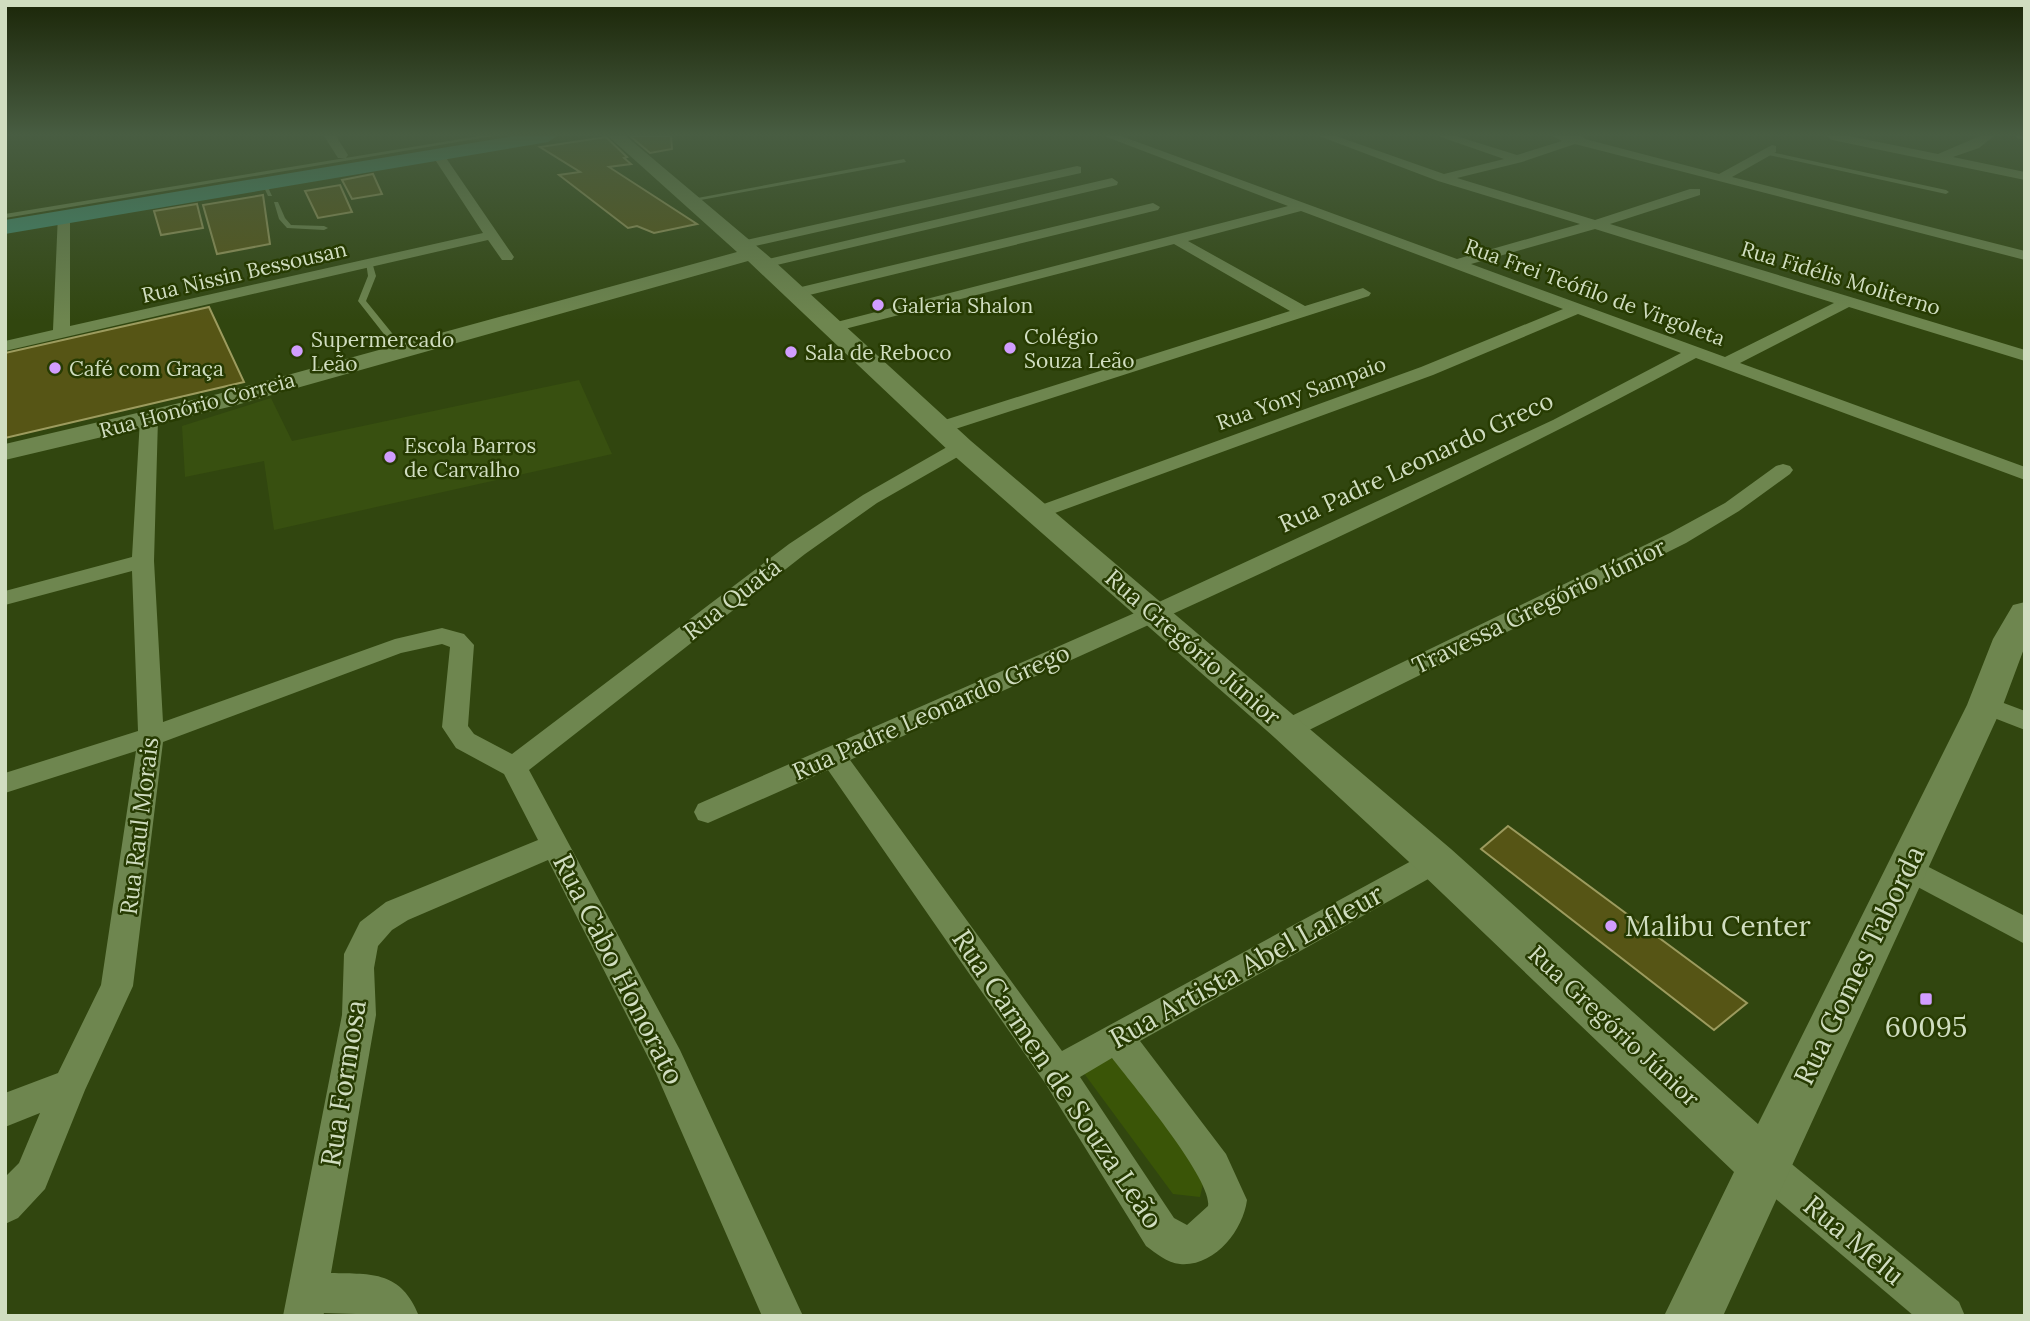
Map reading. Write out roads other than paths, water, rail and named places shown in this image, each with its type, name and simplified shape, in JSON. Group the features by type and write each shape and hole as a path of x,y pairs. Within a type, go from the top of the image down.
{"main road":[{"path":"5,210 81,198"},
{"path":"5,225 180,198"},
{"name":"Rua Gregório Júnior","path":"687,198 797,293 950,438 1288,729 1436,861 1763,1164"},
{"name":"Rua Honório Correia","path":"5,452 148,412 401,350 753,254"},
{"name":"Rua Gomes Taborda","path":"1693,1316 1763,1164 1985,705 2010,639 2025,613"}],"street":[{"path":"467,198 507,257"},
{"path":"753,254 970,198"},
{"path":"753,254 1034,198"},
{"name":"Rua Frei Teófilo de Virgoleta","path":"1277,198 2025,474"},
{"name":"Rua Fidélis Moliterno","path":"1506,198 2025,356"},
{"path":"1456,264 1594,225 1678,198"},
{"path":"1793,198 2025,256"},
{"path":"797,293 1153,207"},
{"path":"831,328 1302,207"},
{"path":"61,334 63,217"},
{"name":"Rua Nissin Bessousan","path":"5,346 178,311 492,235"},
{"path":"1175,239 1303,312"},
{"name":"Rua Quatá","path":"514,767 797,549 870,499 950,438 1363,293"},
{"path":"1727,363 1847,302"},
{"name":"Rua Yony Sampaio","path":"1038,513 1427,371 1577,309"},
{"name":"Rua Padre Leonardo Greco","path":"1154,613 1560,424 1697,351"},
{"name":"Rua Raul Morais","path":"5,1205 32,1176 70,1084 117,986 151,736 143,561 148,412"},
{"name":"Travessa Gregório Júnior","path":"1288,729 1678,538 1732,507 1783,470"},
{"path":"5,598 143,561"},
{"name":"Rua Padre Leonardo Grego","path":"708,812 1154,613"},
{"path":"5,783 151,736 395,647 442,636 462,645 456,727 458,734 465,741 514,767"},
{"path":"1985,705 2025,721"},
{"name":"Rua Carmen de Souza Leão","path":"832,755 1057,1072 1160,1232 1177,1245 1194,1244 1219,1226 1226,1212 1227,1196 1205,1153 1116,1037"},
{"name":"Rua Cabo Honorato","path":"514,767 668,1061 783,1316"},
{"name":"Rua Formosa","path":"305,1304 359,1015 359,964 367,932 378,921 397,911 555,845"},
{"name":"Rua Artista Abel Lafleur","path":"1057,1072 1436,861"},
{"path":"1907,868 2025,931"},
{"path":"5,1111 70,1084"},
{"name":"Rua Melu","path":"1763,1164 1945,1316"},
{"path":"305,1304 378,1294 399,1316"}],"lane":[{"path":"5,216 153,198"},
{"path":"5,225 167,198"},
{"path":"690,200 703,198"},
{"path":"276,203 282,219 289,226 324,228"},
{"path":"369,264 372,276 362,301 401,350"}],"place":[{"name":"Galeria Shalon","path":"878,305"},
{"name":"Colégio Souza Leão","path":"1010,348"},
{"name":"Supermercado Leão","path":"297,351"},
{"name":"Sala de Reboco","path":"791,352"},
{"name":"Café com Graça","path":"55,368"},
{"name":"Escola Barros de Carvalho","path":"390,457"},
{"name":"Malibu Center","path":"1611,926"},
{"name":"60095","path":"1926,999"}]}
